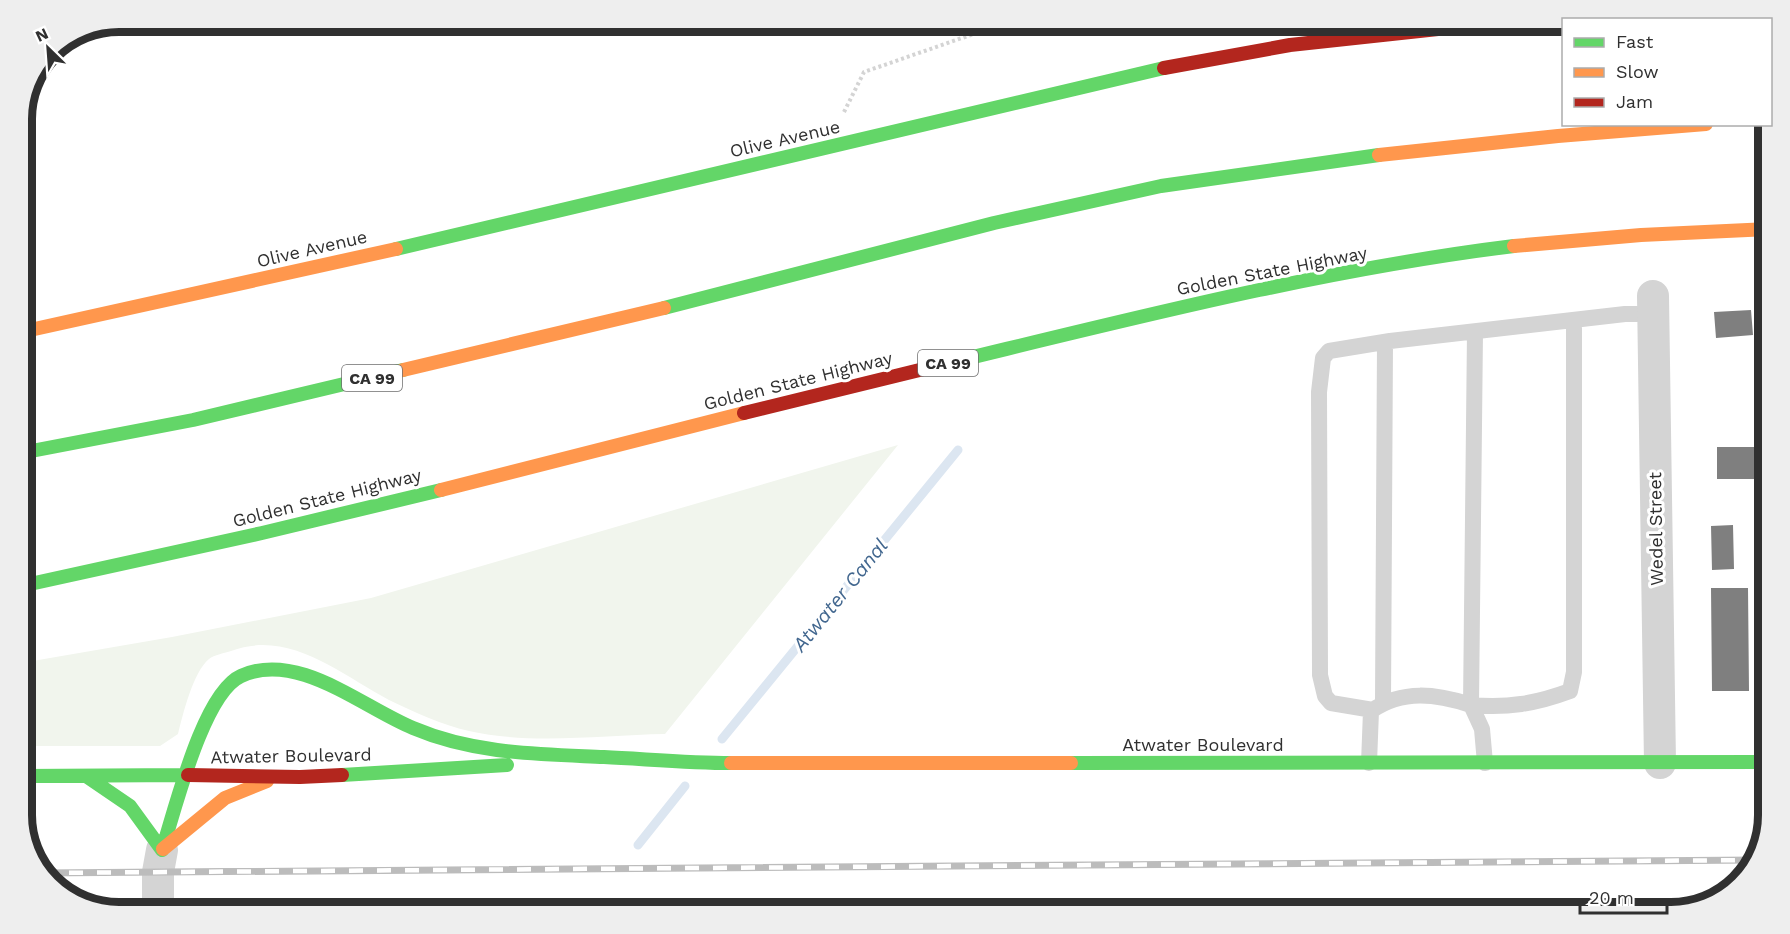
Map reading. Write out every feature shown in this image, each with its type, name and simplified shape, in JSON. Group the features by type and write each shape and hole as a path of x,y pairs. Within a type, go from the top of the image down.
{"main road":[{"name":"Olive Avenue","path":"32,330 229,287 826,149 1101,82 1275,48 1356,36 1403,32"},
{"name":"CA 99","path":"32,451 194,420 722,295 994,223 1161,186 1325,161 1558,136 1681,126"},
{"name":"Golden State Highway","path":"32,584 149,560 481,480 842,388 1208,301 1433,257 1630,235 1758,230"},
{"name":"Atwater Boulevard","path":"637,758 278,777 188,775 199,736 222,692 240,676 270,667 289,669 317,680 412,728 451,742 496,752 637,758 717,763 1758,762"},
{"path":"32,776 188,775 162,850"},
{"path":"86,776 117,792 143,819 162,850"},
{"path":"162,850 225,798 278,777"}],"street":[{"name":"Wedel Street","path":"1653,305 1660,762"},
{"path":"158,902 158,872 162,850"}],"lane":[{"path":"1574,321 1574,672 1570,691 1538,703 1494,707 1471,705 1440,695 1391,699 1378,706 1331,704 1325,696 1320,675 1319,392 1323,358 1329,351 1625,314 1653,305"},
{"path":"1475,333 1471,705 1482,729 1485,763"},
{"path":"1369,763 1378,706 1385,343"}],"path":[{"path":"826,149 864,72 979,32"}],"shaded area":[{"path":"898,445 665,734 517,738 469,731 418,714 333,667 294,650 273,646 252,646 214,656 203,665 189,694 178,734 160,746 32,746 32,661 172,637 371,598"}],"building":[{"path":"1751,310 1753,335 1716,338 1714,312"},
{"path":"1717,447 1758,447 1758,479 1717,479"},
{"path":"1733,525 1734,569 1712,570 1711,526"},
{"path":"1711,588 1748,588 1749,691 1712,691"}],"waterway":[{"name":"Atwater Canal","path":"722,739 958,450"},
{"name":"Atwater Canal","path":"638,845 685,786"}],"railway":[{"path":"53,873 1746,860"}],"traffic: fast":[{"path":"396,249 1164,68"},
{"path":"664,308 994,223 1161,186 1379,155"},
{"path":"936,366 1296,282 1368,268 1514,246"},
{"path":"32,451 193,420 403,370"},
{"path":"32,584 262,533 441,490"},
{"path":"162,850 192,754 214,705 227,687 241,676 262,670 284,670 307,675 413,728 436,737 483,748 555,755 731,763"},
{"path":"1071,763 1758,762"},
{"path":"342,775 507,765"},
{"path":"32,776 188,775"},
{"path":"86,776 130,806 162,850"}],"traffic: slow":[{"path":"1379,155 1558,136 1681,126"},
{"path":"1514,246 1641,235 1758,230"},
{"path":"32,330 396,249"},
{"path":"403,370 664,308"},
{"path":"441,490 744,413"},
{"path":"731,763 1071,763"},
{"path":"163,849 225,798 267,781"}],"traffic: jam":[{"path":"1164,68 1290,45 1410,32"},
{"path":"744,413 936,366"},
{"path":"188,775 300,777 342,775"}]}
